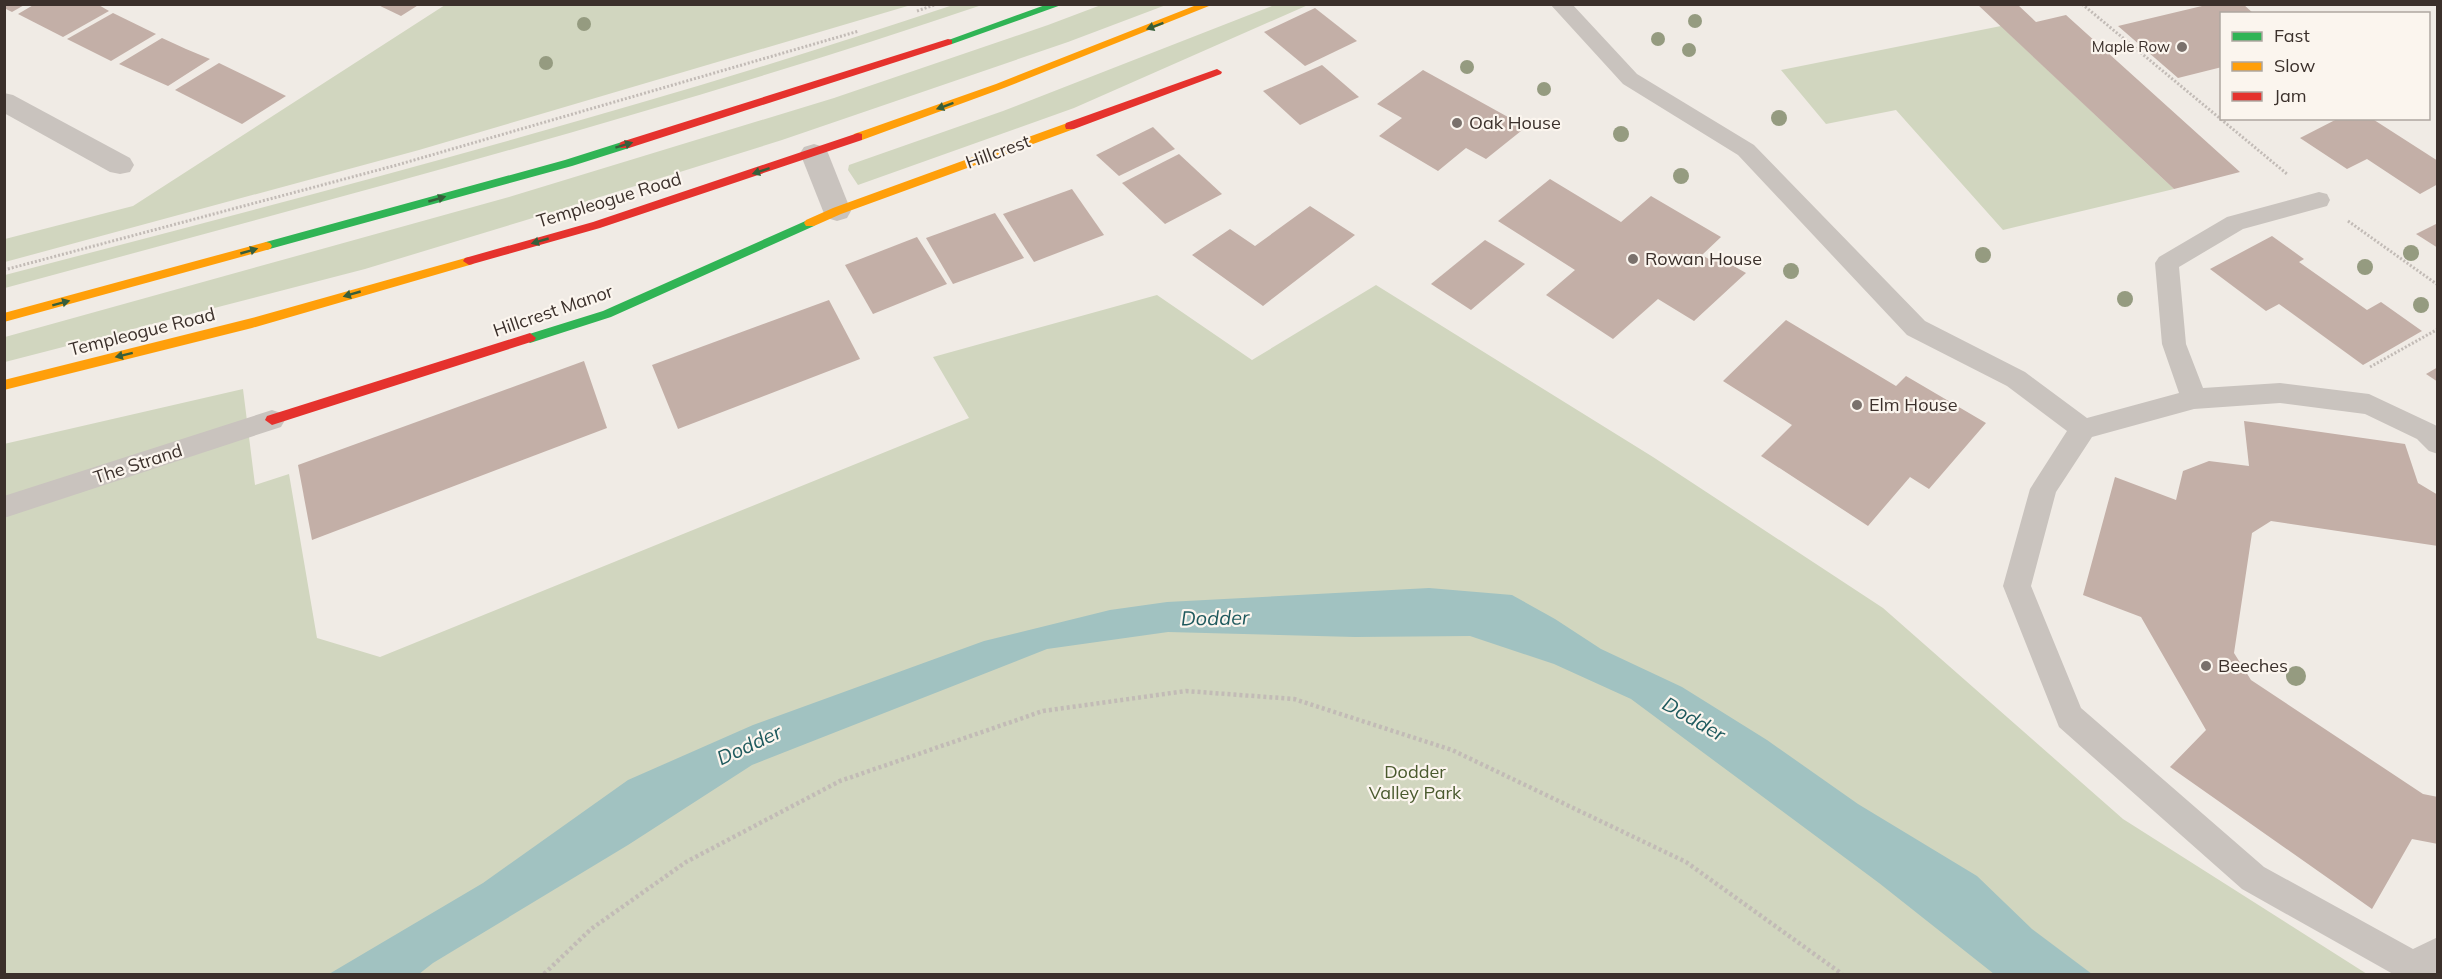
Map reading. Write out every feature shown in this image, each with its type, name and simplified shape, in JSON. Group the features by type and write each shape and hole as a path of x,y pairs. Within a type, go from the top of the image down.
{"main road":[{"path":"4,318 568,163 870,68 1059,4"},
{"name":"Templeogue Road","path":"4,385 252,323 573,232 814,153 1000,86 1209,4"},
{"name":"Hillcrest","path":"837,211 1217,72"},
{"name":"Hillcrest Manor","path":"272,420 607,314 837,211"}],"street":[{"path":"4,101 120,165"},
{"path":"814,153 837,211"}],"lane":[{"path":"1564,5 1630,79 1746,150 1916,328 2016,379 2083,429"},
{"path":"2194,399 2174,344 2167,263 2235,222 2319,200"},
{"path":"2438,444 2426,432 2369,404 2280,393 2194,399 2083,429 2043,489 2017,585 2070,717 2253,878 2413,967 2438,954"},
{"name":"The Strand","path":"4,507 272,420"}],"path":[{"path":"916,12 938,4"},
{"path":"2082,4 2220,118"},
{"path":"4,270 397,165 861,30"},
{"path":"2222,120 2319,200 2438,285"},
{"path":"2369,404 2361,372 2438,329"},
{"path":"544,975 591,929 686,862 840,781 1043,711 1186,691 1294,699 1452,750 1686,862 1842,975"}],"green space":[{"path":"1277,4 1308,5 1074,108 858,185 848,170 849,165 1003,111"},
{"path":"445,5 911,5 419,150 5,262 5,239 133,206"},
{"path":"953,5 982,5 861,45 618,119 5,288 5,275 362,181 600,115"},
{"path":"1101,5 1166,5 1068,42 782,140 523,221 365,269 5,362 5,337 509,197 834,98"},
{"path":"2001,26 2174,189 2003,230 1896,110 1826,124 1781,70"},
{"name":"Dodder Valley Park","path":"1376,285 1653,457 1883,608 2123,819 2367,974 5,974 4,444 243,389 255,485 289,474 317,638 380,657 969,418 933,357 1157,295 1252,360"}],"water":[{"name":"Dodder","path":"1429,588 1512,595 1601,649 1682,687 1767,740 1858,804 1977,876 2032,929 2092,974 1994,974 1879,883 1631,699 1554,664 1470,636 1355,637 1168,632 1047,649 752,765 628,845 433,963 419,974 329,974 483,883 628,780 753,725 984,641 1110,610 1167,602"}],"building":[{"path":"4,4 26,4 12,12 4,8"},
{"path":"35,4 97,4 109,11 63,37 18,14"},
{"path":"376,4 420,4 401,16"},
{"name":"Maple Row","path":"2200,4 2243,4 2252,12 2220,12 2220,68 2178,78 2118,26 2202,6"},
{"path":"1978,5 2018,5 2036,22 2066,15 2240,172 2174,189"},
{"path":"1315,8 1357,41 1305,66 1264,32"},
{"path":"113,13 156,34 111,61 67,39"},
{"path":"162,38 210,59 168,86 119,64"},
{"path":"219,63 286,96 242,124 175,90"},
{"path":"1322,65 1359,97 1300,125 1263,91"},
{"name":"Oak House","path":"1423,70 1526,127 1486,159 1466,148 1438,171 1379,136 1402,118 1377,104"},
{"path":"2335,120 2374,120 2438,161 2438,184 2420,194 2367,159 2347,169 2300,138"},
{"path":"1153,127 1175,149 1119,176 1096,155"},
{"path":"1179,154 1222,194 1165,224 1122,183"},
{"name":"Rowan House","path":"1550,179 1621,222 1651,196 1721,237 1702,255 1712,261 1718,257 1746,273 1694,321 1658,299 1613,339 1546,295 1575,270 1498,221"},
{"path":"1072,189 1104,235 1034,262 1003,214"},
{"path":"1310,206 1355,235 1263,306 1192,255 1230,229 1255,246"},
{"path":"995,213 1024,258 953,284 926,238"},
{"path":"2438,223 2438,248 2416,234"},
{"path":"2272,236 2304,259 2299,262 2367,310 2381,302 2422,331 2363,365 2279,304 2266,311 2210,269"},
{"path":"917,237 947,284 873,314 845,265"},
{"path":"1485,240 1525,264 1471,310 1431,284"},
{"path":"829,300 860,359 678,429 652,365"},
{"name":"Elm House","path":"1786,320 1896,386 1906,376 1986,423 1929,489 1910,477 1868,526 1761,456 1792,425 1723,381"},
{"path":"584,361 607,428 312,540 298,465"},
{"path":"2438,367 2438,382 2426,374"},
{"name":"Beeches","path":"2244,421 2405,444 2418,483 2438,495 2438,546 2271,521 2252,533 2234,653 2251,680 2423,794 2438,797 2438,844 2412,839 2372,909 2170,767 2206,730 2141,617 2083,595 2115,477 2176,500 2183,471 2209,461 2249,466"}],"traffic: fast":[{"path":"948,42 1059,4"},
{"path":"266,246 568,163 625,145"},
{"path":"530,338 607,314 810,223"}],"traffic: slow":[{"path":"858,137 1000,86 1209,4"},
{"path":"810,223 837,211 1070,126"},
{"path":"4,318 266,246"},
{"path":"4,385 252,323 469,261"}],"traffic: jam":[{"path":"625,145 948,42"},
{"path":"1070,126 1217,72"},
{"path":"469,261 596,225 858,137"},
{"path":"272,420 530,338"}],"place":[{"name":"Maple Row","path":"2182,47"},
{"name":"Oak House","path":"1457,123"},
{"name":"Rowan House","path":"1633,259"},
{"name":"Elm House","path":"1857,405"},
{"name":"Beeches","path":"2206,666"}]}
